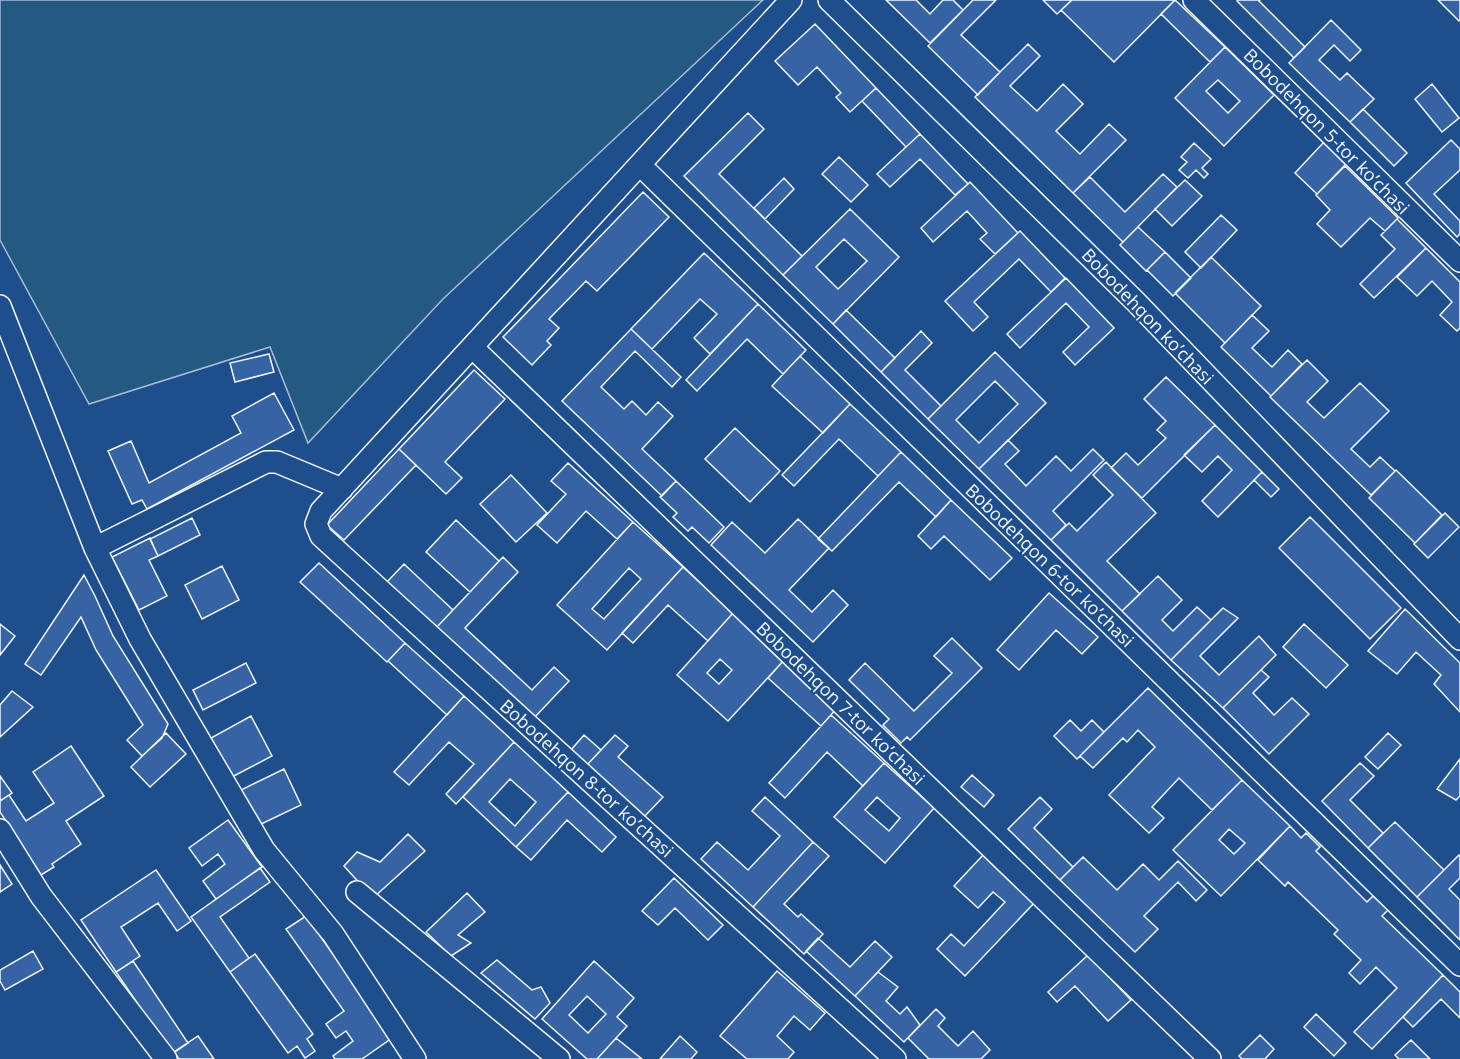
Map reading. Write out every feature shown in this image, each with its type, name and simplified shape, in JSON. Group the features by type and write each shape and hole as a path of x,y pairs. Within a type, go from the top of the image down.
{"street":[{"name":"Bobodehqon 8-tor koʼchasi","path":"791,0 321,511 316,524 321,536 895,1059"},
{"name":"Bobodehqon koʼchasi","path":"829,0 1136,302 1460,639"},
{"name":"Bobodehqon 5-tor koʼchasi","path":"1194,0 1460,261"},
{"name":"Bobodehqon 6-tor koʼchasi","path":"640,165 1460,965"},
{"path":"0,306 96,548 140,639 264,850 333,934 415,1059"},
{"name":"Bobodehqon 7-tor koʼchasi","path":"472,347 1210,1059"},
{"path":"96,548 266,462 277,462 342,489"},
{"path":"0,830 42,896 166,1059"},
{"path":"357,892 559,1059"}],"shaded area":[{"path":"0,0 763,0 443,299 308,443 270,347 89,404 0,240"}],"building":[{"path":"886,0 916,0 930,14 943,0 953,0 963,10 930,43"},
{"path":"973,0 996,0 961,35 1000,72 978,95 928,46"},
{"path":"1043,0 1072,0 1057,14"},
{"path":"1072,0 1175,0 1114,62 1061,10"},
{"path":"1175,0 1225,47 1210,62 1161,14"},
{"path":"1238,0 1260,0 1305,47 1294,58"},
{"path":"1438,0 1460,0 1460,20 1459,21"},
{"path":"1331,20 1361,50 1350,61 1334,45 1319,60 1340,80 1347,73 1374,99 1350,122 1289,63"},
{"path":"815,24 876,88 850,112 836,97 841,93 817,67 798,85 775,61"},
{"path":"1028,44 1040,56 1010,86 1037,111 1063,84 1083,104 1056,131 1080,154 1109,124 1126,140 1073,193 975,97"},
{"path":"1225,47 1274,95 1224,146 1175,98","holes":["1218,80 1240,101 1228,113 1206,91"]},
{"path":"1432,84 1459,118 1442,132 1415,99"},
{"path":"876,88 920,134 906,147 862,101"},
{"path":"1363,109 1407,153 1394,166 1350,122"},
{"path":"748,113 764,129 719,174 802,256 783,275 684,176"},
{"path":"920,134 968,184 955,195 920,159 890,187 877,174"},
{"path":"1451,140 1460,149 1460,170 1434,194 1460,221 1460,234 1457,237 1406,183"},
{"path":"1324,142 1346,164 1317,194 1295,173"},
{"path":"1194,143 1211,159 1202,168 1208,174 1204,178 1196,170 1188,178 1179,170 1187,162 1181,157"},
{"path":"839,157 868,185 851,202 822,174"},
{"path":"1345,166 1398,218 1385,231 1370,218 1341,247 1317,224 1330,210 1316,195"},
{"path":"1163,174 1177,187 1123,242 1073,193 1090,177 1125,212"},
{"path":"784,178 794,189 765,219 754,208"},
{"path":"1185,180 1202,196 1172,226 1155,209"},
{"path":"970,182 1018,233 995,254 980,239 987,233 967,211 933,242 921,228"},
{"path":"643,192 669,217 597,291 586,281 549,319 559,328 547,341 551,345 532,365 503,337"},
{"path":"850,209 899,257 833,324 783,275","holes":["844,239 867,261 838,289 816,267"]},
{"path":"1221,215 1237,230 1201,268 1185,252"},
{"path":"1397,219 1426,248 1374,298 1360,284 1395,249 1381,235"},
{"path":"1138,227 1165,252 1146,271 1120,245"},
{"path":"1020,231 1065,278 1051,292 1019,259 974,302 988,317 973,331 945,301"},
{"path":"1426,248 1460,282 1460,328 1457,331 1440,315 1452,302 1432,281 1417,296 1397,277"},
{"path":"1165,252 1191,278 1173,296 1147,270"},
{"path":"704,253 758,304 710,354 694,338 717,314 700,299 652,349 631,329"},
{"path":"1211,257 1261,306 1225,343 1175,293"},
{"path":"1066,278 1114,328 1075,365 1063,352 1089,327 1066,303 1020,348 1007,334"},
{"path":"758,304 806,350 783,374 747,339 697,391 686,380"},
{"path":"846,310 895,358 881,372 833,324"},
{"path":"1252,315 1269,331 1252,348 1272,367 1288,350 1302,364 1271,396 1221,347"},
{"path":"631,329 681,377 672,387 635,351 601,387 624,409 632,401 646,415 658,402 673,416 642,449 676,481 662,496 562,401"},
{"path":"921,331 932,343 905,370 941,406 928,419 881,372"},
{"path":"995,352 1046,403 979,469 928,419","holes":["995,381 1018,404 979,443 956,420"]},
{"path":"269,354 274,372 235,382 230,363"},
{"path":"800,356 850,404 823,433 772,386"},
{"path":"1307,360 1328,381 1307,402 1324,418 1360,383 1389,411 1351,449 1370,467 1380,457 1395,471 1371,495 1270,397"},
{"path":"474,370 505,399 445,462 462,478 446,494 399,449"},
{"path":"1166,377 1215,425 1142,498 1111,468 1126,453 1138,465 1166,438 1157,430 1166,421 1144,399"},
{"path":"274,393 294,430 147,509 142,500 132,504 108,451 131,441 149,483 241,433 232,416"},
{"path":"850,404 901,452 878,476 839,439 794,486 782,475"},
{"path":"1215,425 1262,472 1218,517 1202,501 1232,470 1218,456 1202,472 1184,455"},
{"path":"735,428 780,471 750,502 705,459"},
{"path":"1008,440 1019,451 1005,464 1026,486 1056,456 1071,471 1093,449 1104,460 1053,511 1066,525 1051,540 979,469"},
{"path":"399,449 416,465 344,540 327,525"},
{"path":"901,452 951,500 936,517 899,482 832,551 818,539"},
{"path":"1106,462 1156,513 1107,561 1140,594 1122,611 1051,540 1069,523 1077,531 1113,495 1093,475"},
{"path":"568,463 633,522 617,539 586,511 557,543 537,525 566,494 551,481"},
{"path":"1396,470 1442,515 1415,543 1369,498"},
{"path":"1262,472 1279,489 1271,497 1254,480"},
{"path":"511,475 547,513 516,542 480,504"},
{"path":"676,481 724,527 709,543 692,527 688,531 673,517 677,513 660,497"},
{"path":"951,500 1012,558 990,580 944,536 931,549 918,536"},
{"path":"1445,513 1459,527 1428,558 1414,544"},
{"path":"1310,517 1401,608 1370,639 1279,548"},
{"path":"192,518 200,535 158,556 150,539"},
{"path":"798,519 829,548 789,590 812,612 833,590 848,605 813,642 711,545 732,522 765,553"},
{"path":"456,520 499,561 470,592 426,552"},
{"path":"633,522 683,567 607,650 557,605","holes":["629,568 641,579 604,619 592,609"]},
{"path":"150,538 158,556 149,560 167,596 139,610 112,557"},
{"path":"503,557 518,572 465,628 532,690 554,667 569,681 533,719 436,628"},
{"path":"319,563 405,643 387,662 300,582"},
{"path":"404,564 453,610 436,628 387,582"},
{"path":"222,566 239,600 202,619 185,585"},
{"path":"683,567 733,613 708,641 668,605 633,643 622,633"},
{"path":"84,575 113,636 168,724 162,738 142,756 127,740 143,725 96,650 81,617 41,675 25,664"},
{"path":"1158,576 1182,600 1162,620 1173,631 1197,607 1211,620 1171,660 1122,611"},
{"path":"1049,593 1098,637 1082,654 1056,630 1019,670 997,650"},
{"path":"1223,608 1238,618 1200,656 1219,675 1259,636 1276,655 1223,708 1171,660"},
{"path":"1405,609 1460,663 1460,712 1434,684 1441,675 1416,652 1397,674 1368,651"},
{"path":"733,613 785,659 728,721 677,675","holes":["720,659 732,670 719,684 707,673"]},
{"path":"0,624 15,636 0,655"},
{"path":"1304,624 1348,665 1326,688 1283,647"},
{"path":"952,638 982,668 910,740 907,737 901,743 883,725 889,719 849,680 865,663 914,711 952,673 934,656"},
{"path":"405,643 464,696 447,715 388,661"},
{"path":"785,659 838,707 821,726 768,678"},
{"path":"246,663 256,683 203,710 193,690"},
{"path":"1261,670 1269,677 1253,693 1274,715 1292,698 1309,714 1269,754 1223,708"},
{"path":"1148,688 1242,780 1212,810 1179,778 1152,807 1164,818 1149,833 1109,795 1155,747 1138,730 1127,742 1123,738 1093,768 1080,756"},
{"path":"12,691 33,707 0,737 0,705"},
{"path":"464,696 514,742 456,804 446,794 474,764 449,742 409,785 394,772"},
{"path":"831,715 884,763 863,786 827,752 785,798 769,783"},
{"path":"251,716 272,756 232,777 211,738"},
{"path":"1070,720 1081,731 1092,720 1104,732 1077,759 1054,736"},
{"path":"166,733 186,754 150,787 131,767"},
{"path":"1388,733 1401,745 1378,769 1365,757"},
{"path":"584,735 601,750 586,766 570,751"},
{"path":"615,735 628,746 618,757 663,797 643,818 586,766"},
{"path":"514,742 568,792 516,847 463,797","holes":["510,779 536,802 515,826 489,802"]},
{"path":"71,746 104,796 66,821 81,844 52,864 54,867 41,875 0,812 0,801 9,795 26,821 54,803 33,772"},
{"path":"1460,759 1460,796 1456,800 1437,789"},
{"path":"884,763 934,808 885,863 834,817","holes":["877,797 900,818 889,831 865,810"]},
{"path":"1360,763 1374,776 1350,800 1383,833 1368,848 1322,801"},
{"path":"284,769 301,805 255,827 237,792"},
{"path":"972,775 994,795 984,807 961,787"},
{"path":"0,776 12,793 0,801"},
{"path":"1242,780 1290,826 1221,896 1173,850","holes":["1229,829 1245,843 1234,854 1219,840"]},
{"path":"568,792 616,837 602,852 567,820 531,860 516,847"},
{"path":"765,797 813,842 753,907 701,859 717,842 748,870 780,836 752,811"},
{"path":"1040,797 1052,809 1034,828 1073,867 1060,880 1008,829"},
{"path":"228,820 262,867 216,899 203,881 225,864 218,854 202,866 189,848"},
{"path":"1395,822 1444,870 1417,897 1368,848"},
{"path":"1290,826 1301,838 1306,833 1320,847 1316,851 1367,902 1373,896 1388,910 1382,916 1443,975 1372,1049 1354,1032 1397,988 1376,967 1360,984 1349,973 1361,960 1334,934 1338,930 1288,882 1285,886 1258,860"},
{"path":"408,834 425,851 373,898 344,866 357,852 380,862"},
{"path":"813,842 829,856 784,904 798,917 801,914 823,934 804,954 753,907"},
{"path":"984,854 1035,902 965,976 937,949 951,934 964,946 1005,902 993,892 978,908 954,886"},
{"path":"1459,855 1460,878 1449,889 1460,900 1460,940 1417,897"},
{"path":"1083,857 1117,890 1143,864 1159,880 1178,861 1207,890 1196,901 1178,882 1144,916 1158,929 1135,952 1060,880"},
{"path":"0,865 12,884 0,892"},
{"path":"260,868 270,882 220,917 249,958 230,972 191,917"},
{"path":"156,870 191,921 177,931 158,903 121,927 140,956 116,972 81,920"},
{"path":"674,878 723,925 708,940 675,908 658,925 642,911"},
{"path":"467,893 485,912 458,935 471,943 451,956 426,932"},
{"path":"306,916 392,1038 362,1059 335,1059 333,1056 353,1041 346,1031 336,1038 326,1024 344,1011 286,929"},
{"path":"818,938 850,967 875,941 892,957 855,996 806,951"},
{"path":"33,951 43,969 5,990 0,981 0,970"},
{"path":"255,954 313,1034 307,1039 315,1051 305,1058 297,1046 288,1053 230,972"},
{"path":"1088,955 1131,1000 1108,1021 1075,986 1057,1002 1048,992"},
{"path":"497,960 532,990 541,987 550,1003 535,1019 481,973"},
{"path":"133,961 188,1043 172,1054 116,972"},
{"path":"594,961 634,998 617,1017 627,1026 597,1059 587,1059 542,1019","holes":["587,996 606,1014 588,1033 569,1015"]},
{"path":"777,971 825,1013 810,1030 794,1016 777,1036 794,1052 788,1059 747,1059 720,1036"},
{"path":"878,972 898,987 886,1001 900,1014 907,1007 920,1025 904,1042 855,996"},
{"path":"1443,975 1460,992 1460,1018 1441,999 1413,1027 1403,1017"},
{"path":"936,1009 945,1018 938,1026 958,1046 973,1031 990,1050 981,1059 929,1059 908,1038"},
{"path":"1316,1014 1346,1043 1334,1056 1304,1027"},
{"path":"1260,1035 1274,1049 1265,1059 1242,1059 1239,1056"},
{"path":"198,1036 214,1059 179,1059 174,1052"},
{"path":"680,1036 697,1052 691,1059 660,1059"},
{"path":"616,1038 642,1059 597,1059"},
{"path":"1411,1040 1430,1059 1399,1059 1395,1055"}]}
